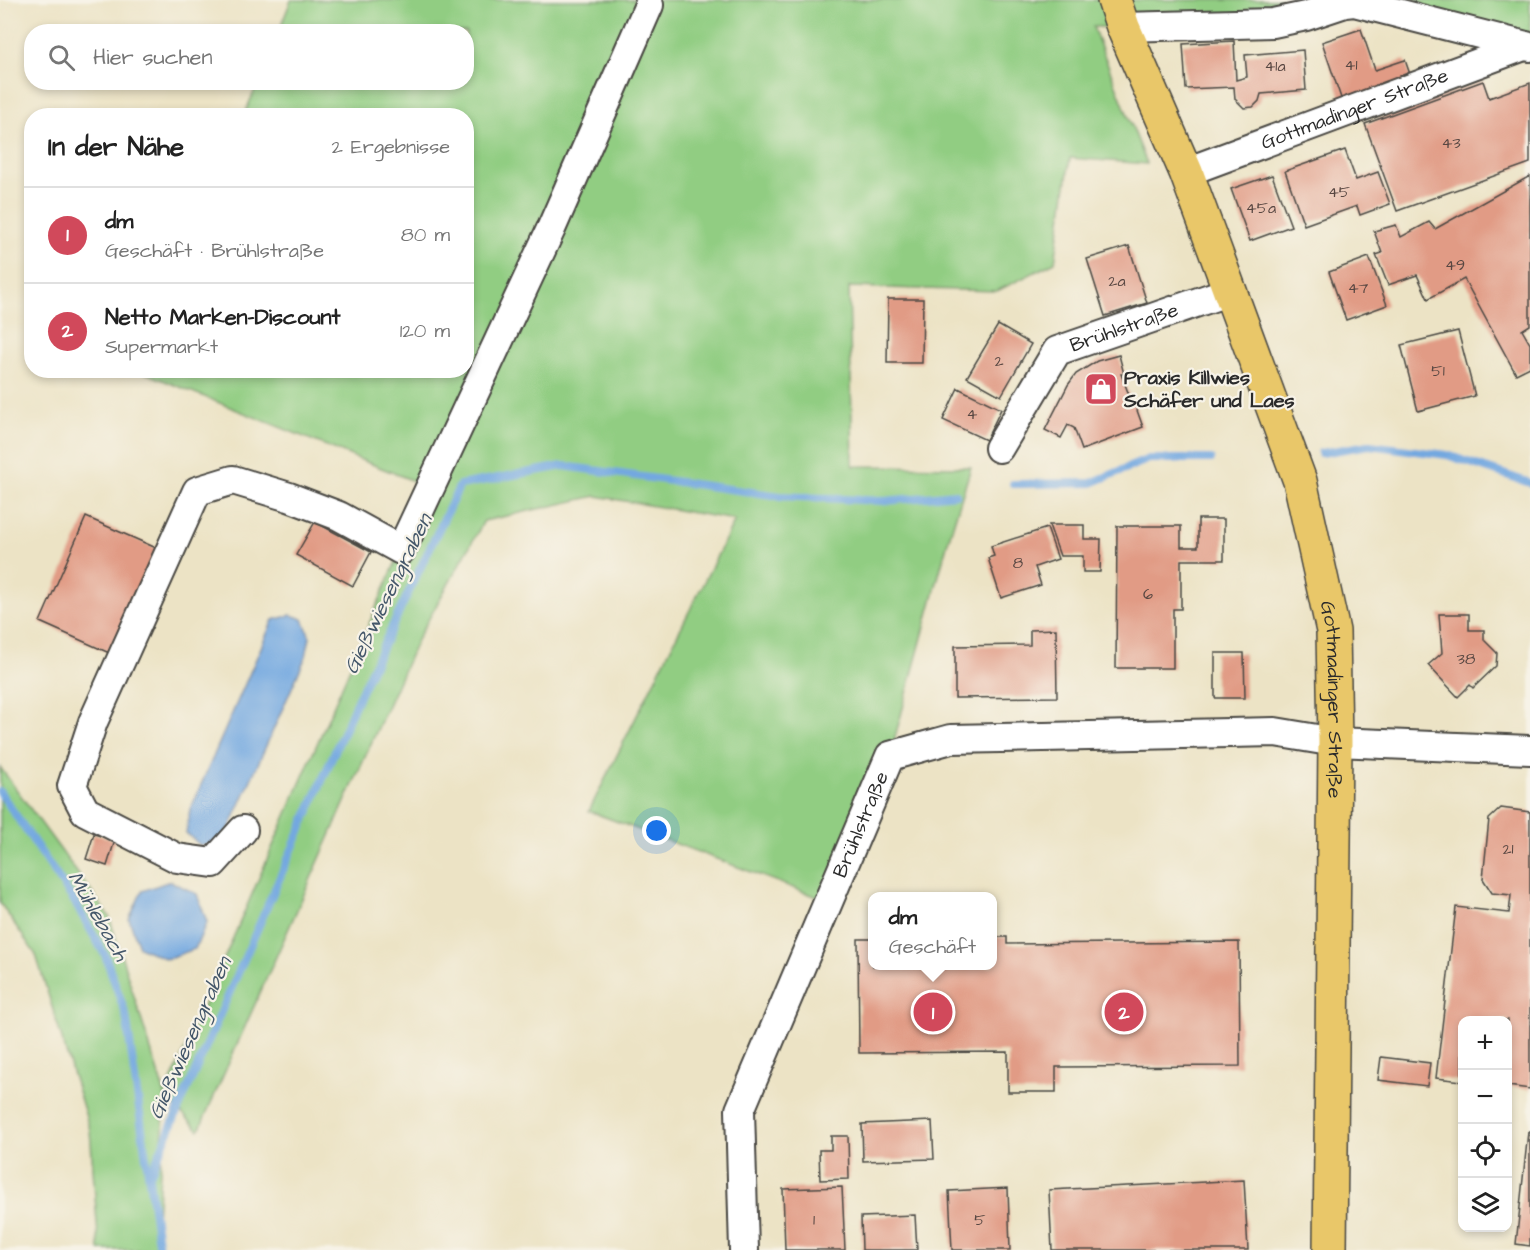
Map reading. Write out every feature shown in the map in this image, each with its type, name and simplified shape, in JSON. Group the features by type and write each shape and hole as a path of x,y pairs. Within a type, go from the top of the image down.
{"main road":[{"name":"Gottmadinger Straße","path":"1119,13 1186,172 1300,481 1334,632 1330,1250"}],"street":[{"path":"1119,13 1273,23 1354,2 1527,47"},
{"path":"243,830 213,863 177,858 85,811 72,786 93,722 197,491 232,480 289,497 339,516 400,550 551,230 649,5"},
{"name":"Gottmadinger Straße","path":"1186,172 1527,47"},
{"name":"Brühlstraße","path":"999,448 1057,351 1230,291"},
{"name":"Brühlstraße","path":"744,1250 740,1110 890,756 951,739 1275,732 1335,742"},
{"path":"1335,742 1530,750"}],"green space":[{"path":"291,0 1530,0 1530,47 1372,6 1123,27 1093,27 1147,164 1070,158 1055,262 997,291 849,287 853,466 971,467 947,545 890,756 828,901 589,811 735,520 596,496 484,521 418,638 199,1130 165,1097 155,1250 99,1250 90,1130 36,955 0,903 0,767 109,916 165,1095 401,550 431,488 157,378 474,378 474,108 247,108 255,90 474,90 474,24 282,24"}],"water":[{"path":"291,615 303,619 310,637 306,656 230,827 219,844 200,845 186,833 190,810 273,620"},
{"path":"170,881 197,894 207,922 195,949 166,959 139,947 129,919 142,891"}],"building":[{"path":"1361,29 1375,70 1405,60 1413,83 1344,107 1322,42"},
{"path":"1234,41 1236,80 1247,77 1245,55 1303,50 1306,90 1261,94 1259,101 1253,107 1244,108 1235,99 1234,87 1186,89 1183,44"},
{"path":"1483,81 1489,98 1530,83 1530,163 1397,211 1365,124"},
{"path":"1345,150 1356,180 1378,172 1390,204 1360,215 1357,206 1304,225 1285,171"},
{"path":"1272,175 1291,226 1250,241 1231,189"},
{"path":"1530,176 1530,325 1522,330 1530,344 1530,367 1516,374 1464,279 1428,299 1417,275 1388,285 1376,255 1382,253 1374,231 1396,225 1401,237 1429,222 1435,229"},
{"path":"1129,246 1147,303 1105,316 1087,259"},
{"path":"1369,257 1387,305 1346,320 1329,272"},
{"path":"888,299 923,299 922,363 887,363"},
{"path":"998,325 1031,344 1001,396 967,377"},
{"path":"1458,331 1475,396 1418,411 1401,345"},
{"path":"1119,355 1124,374 1121,374 1129,395 1125,397 1128,405 1134,402 1143,427 1082,450 1074,428 1068,425 1061,438 1045,430 1076,374 1097,361"},
{"path":"958,388 1001,409 986,440 943,420"},
{"path":"86,517 163,551 116,656 40,622"},
{"path":"1198,519 1224,519 1224,560 1181,560 1181,609 1173,609 1173,668 1116,668 1117,526 1181,526 1181,547 1198,547"},
{"path":"315,522 371,552 353,586 296,555"},
{"path":"1049,525 1084,525 1084,539 1101,539 1100,572 1083,572 1083,556 1060,556"},
{"path":"1047,528 1058,559 1035,567 1041,585 1001,598 988,558 994,556 991,546"},
{"path":"1439,614 1469,614 1469,630 1484,630 1484,640 1497,653 1496,666 1473,688 1470,685 1458,697 1428,665 1442,653"},
{"path":"1056,629 1057,697 955,698 955,646 1030,645 1030,630"},
{"path":"1215,653 1244,653 1245,698 1215,698"},
{"path":"1501,808 1530,812 1530,1089 1512,1087 1512,1016 1458,1016 1458,1081 1436,1078 1456,907 1509,913 1511,895 1492,893 1483,879 1489,819"},
{"path":"94,834 115,840 107,866 86,859"},
{"path":"997,937 1007,937 1007,944 1239,942 1240,1066 1056,1067 1056,1092 1008,1092 1008,1052 859,1053 858,939 868,939 868,970 997,970"},
{"path":"1381,1057 1430,1063 1427,1086 1378,1080"},
{"path":"932,1121 934,1159 863,1161 862,1124"},
{"path":"1528,1132 1530,1132 1530,1246 1516,1244"},
{"path":"831,1136 848,1136 849,1179 820,1180 819,1150 831,1150"},
{"path":"1244,1180 1248,1250 1052,1250 1049,1190"},
{"path":"842,1187 845,1250 785,1250 783,1189"},
{"path":"1008,1188 1010,1250 952,1250 949,1191"},
{"path":"915,1215 917,1250 862,1250 861,1217"}],"waterway":[{"name":"Gießwiesengraben","path":"1321,453 1369,445 1447,455 1530,483"},
{"name":"Gießwiesengraben","path":"1013,484 1091,483 1149,459 1211,459"},
{"name":"Gießwiesengraben","path":"149,1177 359,696 460,485 563,466 780,496 885,501 956,494"},
{"name":"Mühlebach","path":"0,792 74,901 105,955 126,1015 159,1250"}],"place":[{"name":"Praxis Killwies Schäfer und Laes","path":"1101,389"},
{"name":"dm","path":"933,1012"},
{"name":"Netto Marken-Discount","path":"1124,1012"}]}
